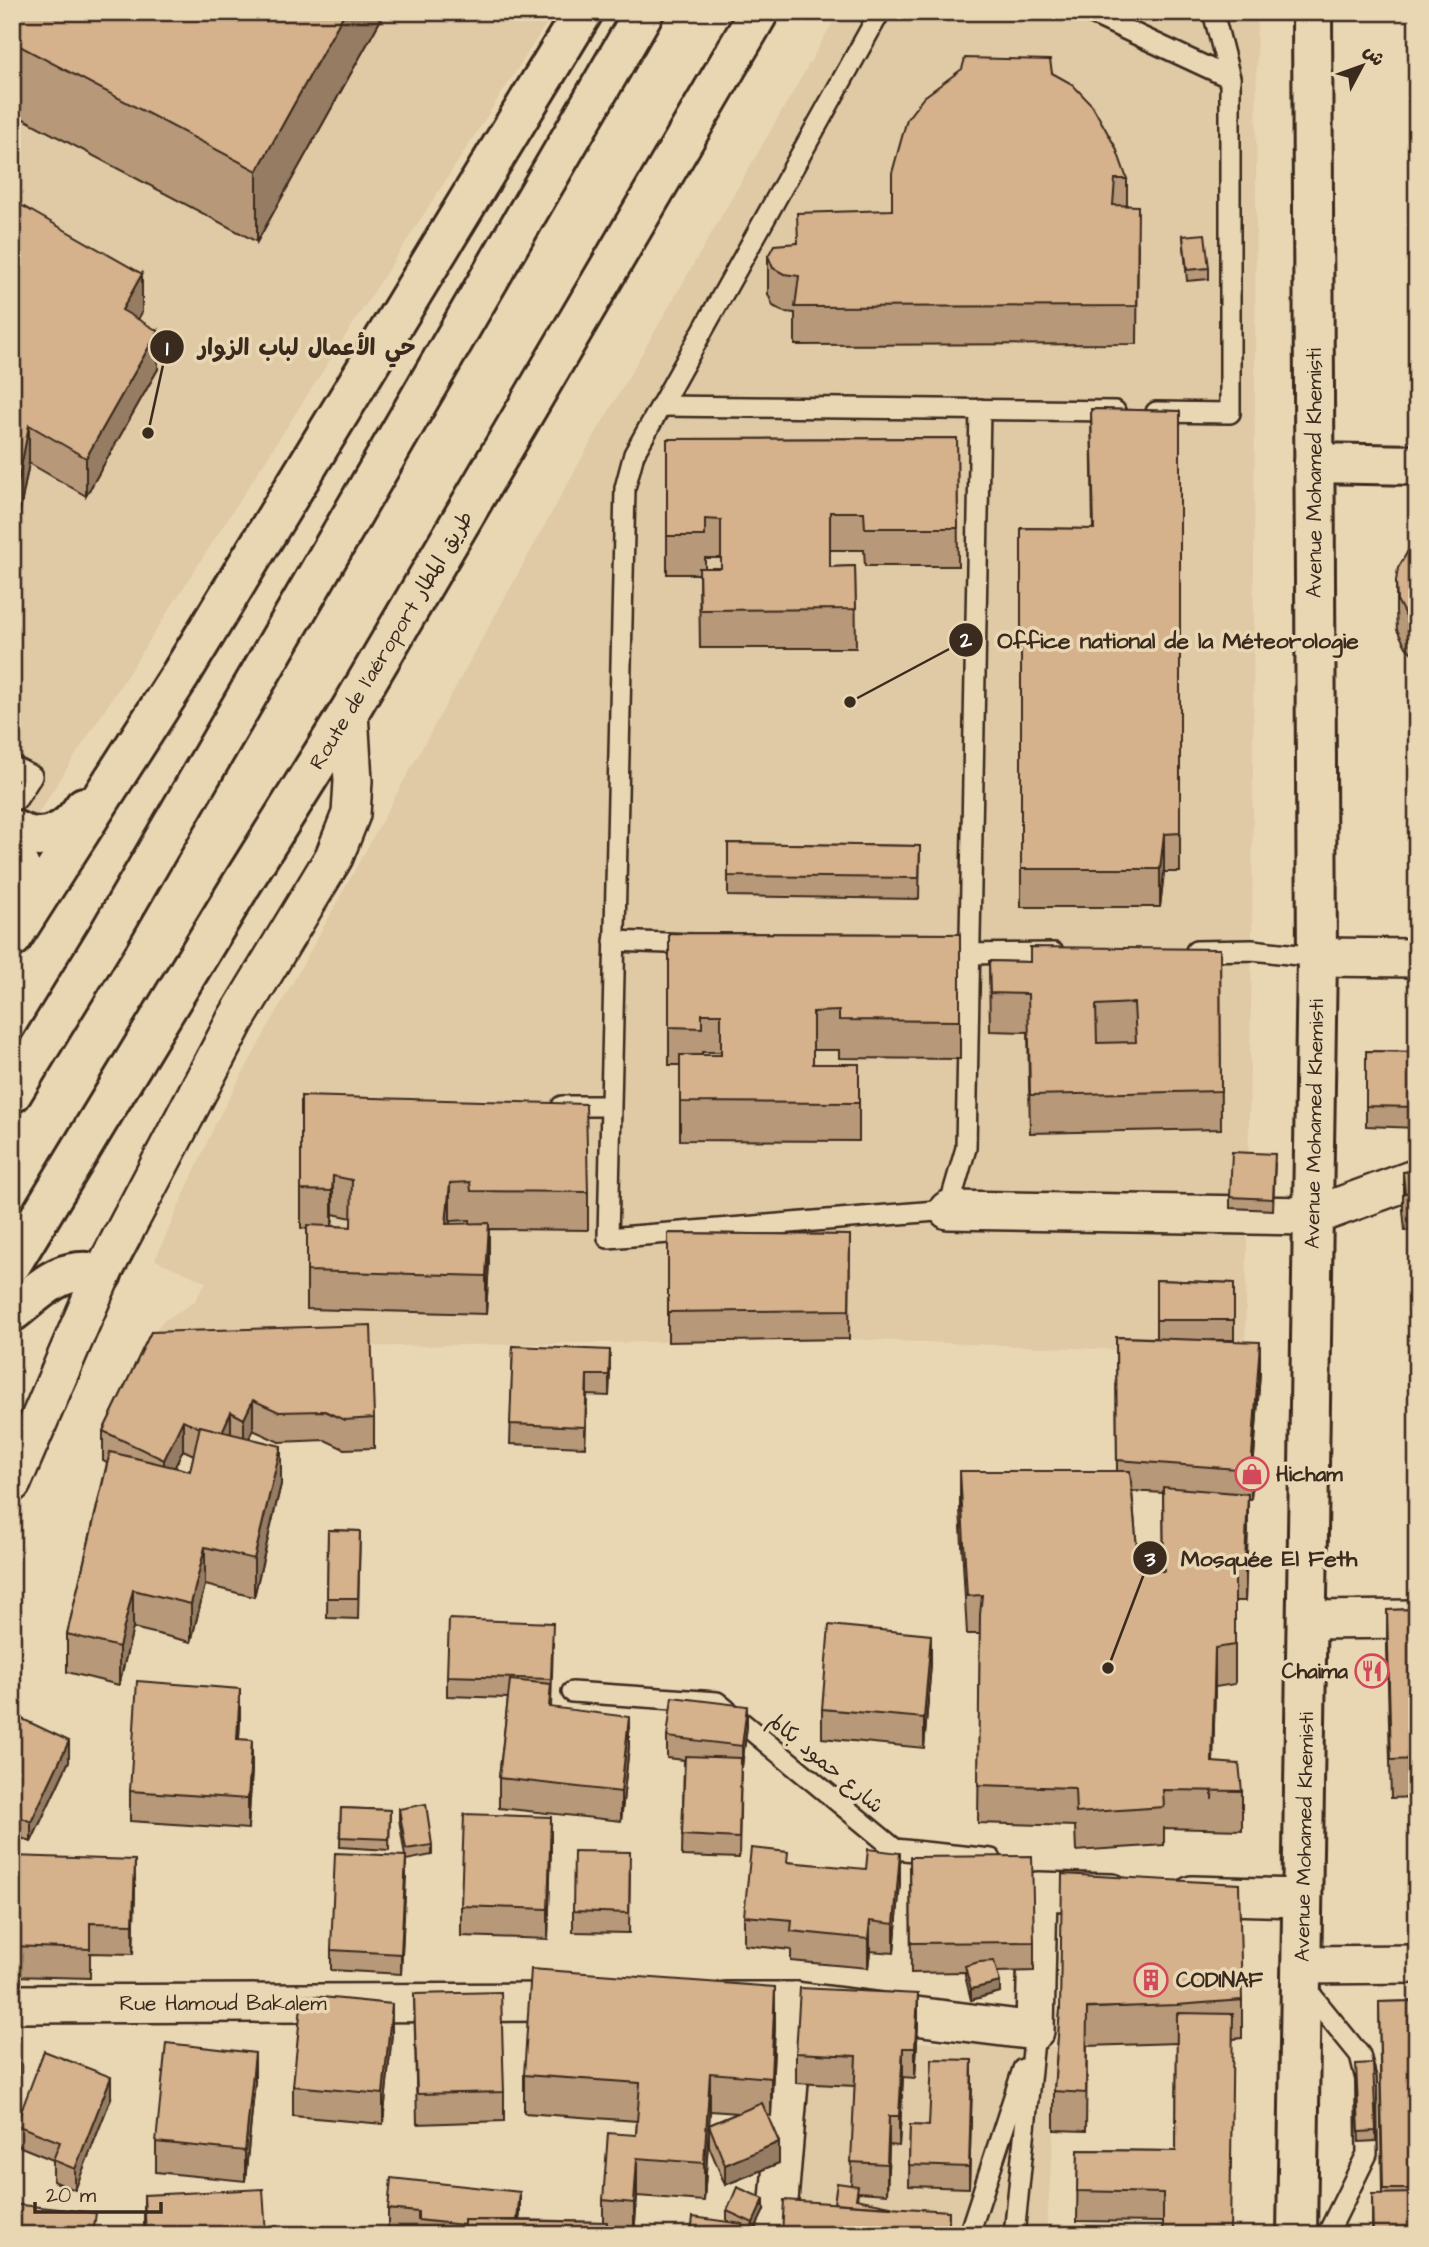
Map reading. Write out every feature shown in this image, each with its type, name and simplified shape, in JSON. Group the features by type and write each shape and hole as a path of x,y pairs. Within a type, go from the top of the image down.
{"main road":[{"path":"12,937 181,674 583,12"},
{"path":"12,1093 109,934 644,12"},
{"name":"Route de l'aéroport طريق المطار","path":"12,1263 349,712 759,12"},
{"name":"Avenue Mohamed Khemisti","path":"1297,2235 1317,957 1312,12"},
{"path":"1314,463 1417,465"},
{"path":"15,814 21,834 35,837 63,830 75,821 140,710 152,696 181,674"},
{"path":"12,855 24,878 23,893 12,914"},
{"path":"12,1312 52,1280 64,1274 76,1271 102,1274"}],"street":[{"path":"12,1483 102,1274 236,1019 334,857 351,814 353,781 349,712"},
{"path":"1317,957 1417,958"},
{"path":"948,1210 1313,1216 1417,1178"},
{"path":"1307,1620 1417,1619"},
{"path":"686,2001 796,2001 1035,2031 1032,1882 1157,1894 1302,1898"},
{"path":"1302,1974 1417,1964"},
{"path":"776,2235 796,2001"},
{"name":"Rue Hamoud Bakalem","path":"12,2004 618,2002"}],"lane":[{"path":"880,12 634,454 625,488 608,1238 948,1210 966,1148 980,409"},
{"path":"1088,12 1230,78"},
{"path":"661,405 1230,413 1230,78 1213,12"},
{"path":"12,766 32,776 15,814"},
{"path":"614,941 710,945"},
{"path":"1171,951 1252,950 1317,957"},
{"path":"942,953 1077,953"},
{"path":"542,1106 610,1107"},
{"name":"شارع حمود بكالم","path":"572,1692 717,1702 895,1849 1008,1861"},
{"path":"1302,1974 1360,2055 1366,2079 1367,2154 1327,2235"},
{"path":"972,2225 1035,2031"},
{"path":"1014,2235 1035,2031"}],"shaded area":[{"path":"12,12 554,12 12,854"},
{"path":"839,12 1257,12 1252,950 1245,1355 849,1339 139,1350 162,1322 194,1302 206,1282 155,1260 217,1120 584,454"},
{"path":"1239,1922 1242,2038 1087,2046 1086,2131 1054,2130 1046,2235 784,2235 781,2036 1060,2048"}],"building":[{"path":"12,12 345,12 257,171 12,42"},
{"path":"965,58 1050,60 1052,73 1072,84 1092,105 1116,148 1127,179 1115,179 1113,205 1138,206 1137,306 795,307 799,276 784,274 773,268 768,256 774,245 798,243 797,213 892,210 892,173 907,119 924,97 962,69"},
{"path":"1417,120 1417,170 1410,121"},
{"path":"12,200 142,274 122,310 158,331 86,458 29,425 12,514"},
{"path":"1205,234 1209,268 1187,270 1183,236"},
{"path":"1091,409 1180,411 1180,833 1164,834 1160,869 1021,869 1021,528 1094,529"},
{"path":"957,438 958,528 865,528 864,512 830,512 830,567 855,566 856,609 700,610 699,568 721,568 721,520 705,519 705,536 667,536 667,439"},
{"path":"1417,543 1417,628 1406,617 1397,600 1396,581 1398,568 1408,551"},
{"path":"728,843 920,846 919,878 728,876"},
{"path":"669,933 960,934 960,1021 839,1020 839,1011 813,1012 813,1064 859,1064 859,1103 680,1102 680,1055 721,1055 721,1014 702,1014 702,1028 669,1027"},
{"path":"1030,947 1220,949 1221,1091 1030,1095 1028,994 990,993 989,961 1030,962","holes":["1134,1003 1136,1042 1097,1043 1096,1005"]},
{"path":"1366,1051 1417,1052 1417,1107 1366,1106"},
{"path":"301,1096 586,1104 588,1192 471,1191 470,1182 450,1183 446,1224 489,1223 486,1276 307,1271 307,1225 351,1227 352,1180 333,1176 332,1191 301,1190"},
{"path":"1232,1152 1275,1154 1273,1199 1230,1197"},
{"path":"1417,1171 1417,1192 1405,1193 1403,1172"},
{"path":"668,1233 850,1235 849,1310 668,1312"},
{"path":"1156,1280 1234,1283 1234,1320 1156,1320"},
{"path":"371,1325 374,1418 344,1420 325,1411 279,1412 253,1400 244,1419 231,1412 222,1432 200,1428 183,1420 164,1460 103,1431 151,1332"},
{"path":"1116,1337 1260,1342 1251,1470 1117,1460"},
{"path":"513,1346 610,1350 609,1375 587,1375 585,1427 510,1424"},
{"path":"200,1426 281,1446 254,1559 205,1547 191,1604 133,1590 119,1647 67,1634 110,1452 190,1471"},
{"path":"960,1471 1130,1471 1139,1571 1164,1571 1163,1487 1248,1494 1245,1563 1235,1563 1235,1645 1215,1648 1212,1762 1239,1764 1242,1791 1163,1790 1164,1807 1076,1813 1075,1788 978,1785 982,1595 967,1596"},
{"path":"328,1530 360,1531 358,1598 327,1598"},
{"path":"1417,1609 1417,1759 1391,1760 1387,1610"},
{"path":"449,1619 553,1623 551,1679 447,1676"},
{"path":"829,1625 931,1635 924,1718 822,1709"},
{"path":"510,1680 551,1684 549,1707 629,1717 621,1792 499,1778"},
{"path":"137,1681 240,1689 237,1739 252,1740 248,1799 130,1791"},
{"path":"672,1697 747,1706 742,1746 667,1737"},
{"path":"12,1714 69,1741 31,1822 12,1813"},
{"path":"685,1756 741,1758 739,1838 682,1835"},
{"path":"426,1804 432,1845 406,1849 399,1809"},
{"path":"341,1808 390,1810 389,1839 340,1837"},
{"path":"464,1814 551,1817 548,1909 461,1906"},
{"path":"1417,1819 1417,1881 1414,1881"},
{"path":"751,1848 788,1852 787,1862 866,1869 868,1849 900,1853 894,1924 870,1921 868,1939 791,1931 792,1920 744,1916"},
{"path":"574,1851 630,1852 629,1913 573,1911"},
{"path":"335,1853 406,1856 401,1954 331,1950"},
{"path":"12,1856 135,1860 133,1924 90,1923 90,1949 12,1946"},
{"path":"1032,1856 1034,1942 911,1943 910,1857"},
{"name":"CODINAF","path":"1062,1874 1239,1884 1242,2000 1087,2008 1086,2093 1054,2091 1060,2010"},
{"path":"994,1961 1000,1982 971,1989 965,1966"},
{"path":"531,1969 775,1987 771,2078 710,2073 704,2163 637,2158 634,2203 603,2200 608,2133 636,2135 640,2083 524,2075"},
{"path":"800,1988 918,1994 915,2048 903,2048 899,2116 889,2116 887,2164 851,2162 856,2056 796,2053"},
{"path":"501,1992 504,2092 417,2094 414,1994"},
{"path":"302,1995 392,2004 383,2094 293,2086"},
{"path":"1417,2001 1417,2189 1383,2189 1379,2002"},
{"path":"1177,2013 1233,2014 1230,2235 1163,2235 1163,2193 1077,2191 1078,2150 1176,2151"},
{"path":"166,2043 255,2053 245,2151 156,2142"},
{"path":"44,2051 111,2077 75,2169 53,2160 60,2142 16,2125"},
{"path":"12,2059 19,2062 12,2075"},
{"path":"932,2059 972,2060 969,2167 909,2165 910,2125 929,2126"},
{"path":"1373,2063 1376,2131 1359,2132 1356,2064"},
{"path":"762,2103 779,2142 725,2165 709,2125"},
{"path":"391,2178 520,2192 517,2220 464,2220 464,2225 418,2220 418,2212 388,2209"},
{"path":"837,2183 858,2186 856,2199 891,2206 834,2203"},
{"path":"737,2187 764,2199 753,2223 727,2211"},
{"path":"263,2189 266,2235 146,2235 144,2195"},
{"path":"1417,2193 1417,2235 1373,2235 1372,2194"},
{"path":"784,2200 949,2211 947,2235 782,2235"},
{"path":"12,2204 96,2213 93,2235 12,2235"},
{"path":"693,2217 743,2224 742,2235 691,2235"},
{"path":"464,2220 607,2222 606,2235 464,2235"},
{"path":"663,2231 688,2235 662,2235"}],"place":[{"name":"حي الأعمال لباب الزوار","path":"148,433"},
{"name":"Office national de la Méteorologie","path":"850,702"},
{"name":"Hicham","path":"1252,1474"},
{"name":"Mosquée El Feth","path":"1108,1668"},
{"name":"Chaima","path":"1372,1671"},
{"name":"CODINAF","path":"1151,1980"}]}
